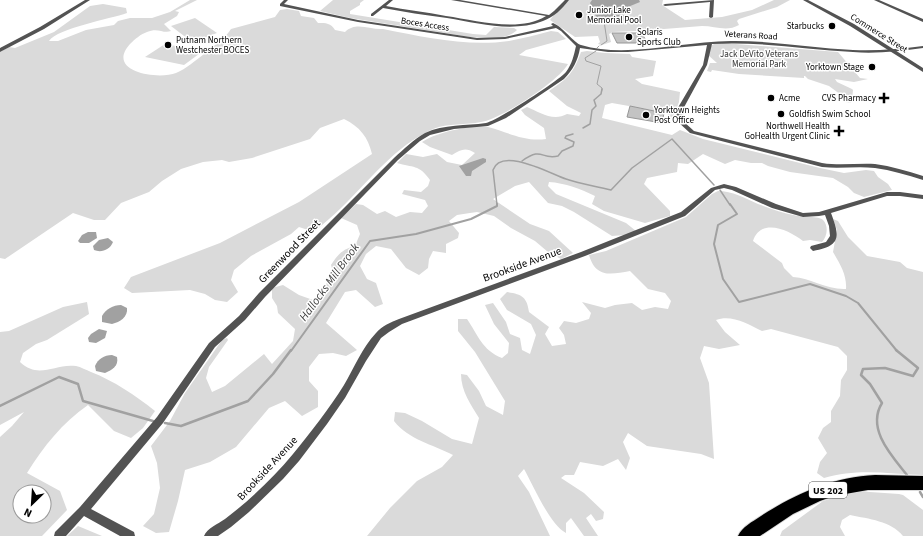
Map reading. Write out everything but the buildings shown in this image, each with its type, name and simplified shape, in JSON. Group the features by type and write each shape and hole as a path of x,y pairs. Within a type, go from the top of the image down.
{"highway":[{"name":"US 202","path":"751,534 795,504 819,493 835,488 868,483 923,483"}],"street":[{"path":"2,49 42,28 88,0"},
{"name":"Boces Access","path":"286,0 281,5 358,21 477,39 505,38 557,26"},
{"path":"372,15 390,0"},
{"path":"453,0 550,16"},
{"path":"383,7 508,27 524,25 544,19 558,11 565,0"},
{"path":"665,5 712,0 711,17"},
{"name":"Commerce Street","path":"808,0 923,70"},
{"path":"876,0 923,21"},
{"path":"544,19 557,26 578,46"},
{"path":"710,42 705,65 679,111 680,121 692,132 822,165 835,167 873,166 923,178"},
{"name":"Veterans Road","path":"578,46 611,51 710,42 738,42 854,51 892,51 923,47"},
{"name":"Greenwood Street","path":"59,536 160,420 212,345 242,318 262,295 391,164 418,140 428,134 454,127 488,124 504,118 562,78 574,64 578,46"},
{"name":"Brookside Avenue","path":"209,536 224,527 258,499 288,466 320,428 338,401 361,360 380,334 402,321 589,252 683,214 713,189 719,187 734,188 794,213 811,216 887,194 923,197"},
{"path":"814,248 829,244 834,239 834,229 826,212"},
{"path":"83,510 130,536"}],"green space":[{"path":"190,0 197,0 175,11 179,12 177,16 164,24 171,31 151,31 140,35 130,44 124,54 124,61 129,67 137,72 147,74 168,75 176,73 187,67 204,54 222,39 231,29 275,17 280,10 287,9 299,11 301,16 314,18 318,23 328,24 335,30 345,32 358,26 461,42 493,43 509,41 551,31 558,32 566,39 526,50 519,55 568,64 542,89 502,114 481,122 439,127 419,136 384,164 338,211 314,232 299,227 291,234 251,256 234,270 231,280 238,292 227,302 215,300 205,294 190,290 132,293 124,288 131,277 220,243 299,202 372,154 366,138 355,125 344,119 320,128 310,139 252,158 229,162 222,160 203,162 181,169 162,181 149,192 121,203 105,220 94,220 73,213 5,259 0,258 0,52 9,47 15,48 54,32 90,6 103,4 126,8 127,13 73,28 54,36 49,41 58,41 86,30 114,25 118,21 130,18 152,18 170,12"},
{"path":"333,0 364,0 360,3 360,5 350,11 350,14 473,34 486,35 494,27 514,28 517,30 512,34 501,37 470,37 350,18 320,11"},
{"name":"Junior Lake Memorial Pool","path":"565,0 663,0 662,5 685,20 722,17 752,10 774,0 790,0 777,7 739,19 737,21 739,25 730,28 702,26 613,32 609,34 611,42 602,45 598,44 600,42 598,36 575,37 550,20"},
{"path":"195,18 217,33 192,42 171,26"},
{"name":"Jack DeVito Veterans Memorial Park","path":"723,43 838,52 860,78 868,79 854,82 835,79 837,82 853,90 852,99 860,101 850,101 851,103 845,102 848,100 829,86 808,79 805,76 804,78 739,74 712,70 711,72 707,71 710,63 717,63 708,55 709,47 714,44"},
{"path":"165,44 203,51 184,65 145,57"},
{"path":"587,51 630,54 632,57 656,61 653,76 635,79 642,84 680,92 679,102 673,118 667,117 668,113 612,103 605,105 602,118 672,135 680,130 703,139 844,173 866,170 874,171 878,177 888,184 892,190 864,197 854,193 848,187 833,178 790,172 762,163 751,163 735,160 725,164 703,154 688,164 678,163 677,172 647,178 644,184 670,211 670,216 645,223 604,211 592,204 595,196 584,191 567,185 549,182 548,186 556,194 626,223 636,231 625,235 612,236 574,212 562,206 548,203 529,182 515,186 493,199 530,224 549,231 573,253 561,259 494,216 477,212 457,215 449,221 459,233 458,238 446,244 446,253 433,251 429,259 428,268 419,275 406,268 391,249 376,246 366,254 360,266 367,279 376,283 383,304 375,307 356,290 345,292 326,323 357,350 346,356 333,353 319,354 309,367 309,381 318,391 318,407 302,416 285,401 269,408 236,447 210,462 185,470 169,532 156,533 143,526 154,514 160,488 157,463 151,446 170,421 185,393 222,340 227,338 228,340 209,367 206,378 212,392 225,386 264,354 272,364 293,341 295,329 278,313 277,306 272,298 272,288 283,285 299,295 313,300 324,288 333,272 331,265 336,258 344,250 355,246 360,234 357,225 341,218 356,204 363,205 377,214 385,211 396,217 410,212 422,213 428,206 425,200 402,194 404,190 421,192 428,186 430,180 419,169 397,163 406,154 423,157 437,154 447,162 462,165 475,153 469,150 464,150 458,151 452,155 430,147 422,142 435,135 464,128 481,126 523,138 538,140 546,139 544,128 525,115 521,110 527,107 551,117 567,114 579,116 581,113 567,106 549,91 561,83 569,75 581,52"},
{"path":"718,191 743,197 784,213 796,216 818,218 825,222 827,231 822,242 810,240 803,241 790,233 776,228 762,229 757,234 753,241 782,263 784,268 793,277 806,279 832,288 846,289 844,274 833,252 837,230 833,219 838,221 848,237 867,256 900,262 907,268 923,272 923,475 861,472 824,478 817,473 820,462 827,453 818,438 823,428 831,422 831,411 840,396 841,380 847,370 847,356 838,347 771,329 762,331 751,325 733,319 722,318 716,320 725,332 740,345 719,349 704,346 700,358 709,383 714,459 701,454 647,446 628,433 623,442 630,458 626,470 618,459 603,466 580,462 574,475 565,475 561,478 584,493 604,512 603,519 596,521 591,514 586,518 598,536 584,536 571,518 566,523 566,533 560,529 548,513 524,469 518,476 529,492 550,536 367,536 390,508 417,481 442,467 453,455 407,433 394,421 395,412 405,413 422,421 452,439 472,444 479,418 465,392 461,380 461,374 467,375 479,391 486,406 503,415 505,401 475,352 458,331 458,319 467,319 485,346 495,355 502,358 508,353 509,343 494,324 485,305 493,303 506,322 510,334 520,338 522,350 530,354 536,335 531,324 507,310 500,299 507,292 523,297 527,303 529,312 549,327 545,334 552,346 566,344 564,335 559,328 564,321 576,323 589,319 591,313 582,302 605,308 632,303 642,310 655,307 668,309 671,301 665,293 648,289 630,271 611,274 600,271 592,263 589,255 606,251 686,217 712,194"},
{"path":"87,302 89,314 23,353 20,362 34,370 47,370 68,366 80,367 116,384 155,411 143,428 131,438 114,431 88,405 62,427 27,473 47,484 12,484 12,524 52,524 52,487 60,491 67,510 42,536 0,536 0,437 24,412 0,425 0,332 9,331 63,307"},
{"path":"855,491 903,495 923,510 923,536 903,536 898,531 886,524 872,519 850,515 842,520 840,527 845,536 780,536 782,531 823,501"},
{"path":"78,526 102,536 67,536"}],"shaded area":[{"path":"592,0 639,0 640,2 623,9 622,11 625,19 621,21 598,21 590,3"},
{"path":"483,158 486,159 486,162 472,171 471,176 466,176 459,166"},
{"path":"88,232 96,232 97,238 89,243 80,243 78,241 82,235"},
{"path":"108,238 113,242 108,249 102,251 94,250 93,246 99,240"},
{"path":"121,305 127,308 123,319 112,324 102,322 102,316 108,309"},
{"path":"99,329 107,331 105,338 96,343 89,342 88,338 91,334"},
{"path":"112,355 117,357 117,363 114,367 105,373 96,371 95,366 100,359"}],"waterway":[{"path":"601,45 607,41 604,21"},
{"path":"596,51 585,58 586,61 601,66 597,84 602,89"},
{"path":"583,128 590,124 592,110 596,106 594,100 601,94 602,89"},
{"path":"522,161 534,154 552,157 558,156 562,151 573,146 574,142 565,138 566,136 573,134"},
{"name":"Hallocks Mill Brook","path":"497,205 493,170 498,163 516,161 571,181 611,190 632,168 672,139 714,185"},
{"name":"Hallocks Mill Brook","path":"720,190 730,205"},
{"name":"Hallocks Mill Brook","path":"730,204 737,214 718,225 714,244 723,279 739,302 810,284 846,296 858,303 897,350"},
{"name":"Hallocks Mill Brook","path":"291,351 370,241 416,234 471,219 497,205"},
{"name":"Hallocks Mill Brook","path":"165,423 181,426 248,401 273,374 291,350"},
{"name":"Hallocks Mill Brook","path":"897,350 918,368 913,376 885,368 863,369 861,375 870,384 882,403 878,413 877,423 883,442 888,451 907,475"},
{"name":"Hallocks Mill Brook","path":"0,406 59,377 78,384 83,401 153,421"},
{"name":"Hallocks Mill Brook","path":"920,492 923,497"}],"place":[{"name":"Junior Lake Memorial Pool","path":"579,15"},
{"name":"Starbucks","path":"832,26"},
{"name":"Solaris Sports Club","path":"629,37"},
{"name":"Putnam Northern Westchester BOCES","path":"168,45"},
{"name":"Yorktown Stage","path":"872,67"},
{"name":"Acme","path":"771,98"},
{"name":"CVS Pharmacy","path":"884,98"},
{"name":"Goldfish Swim School","path":"781,114"},
{"name":"Yorktown Heights Post Office","path":"646,115"},
{"name":"Northwell Health GoHealth Urgent Clinic","path":"839,131"}]}
